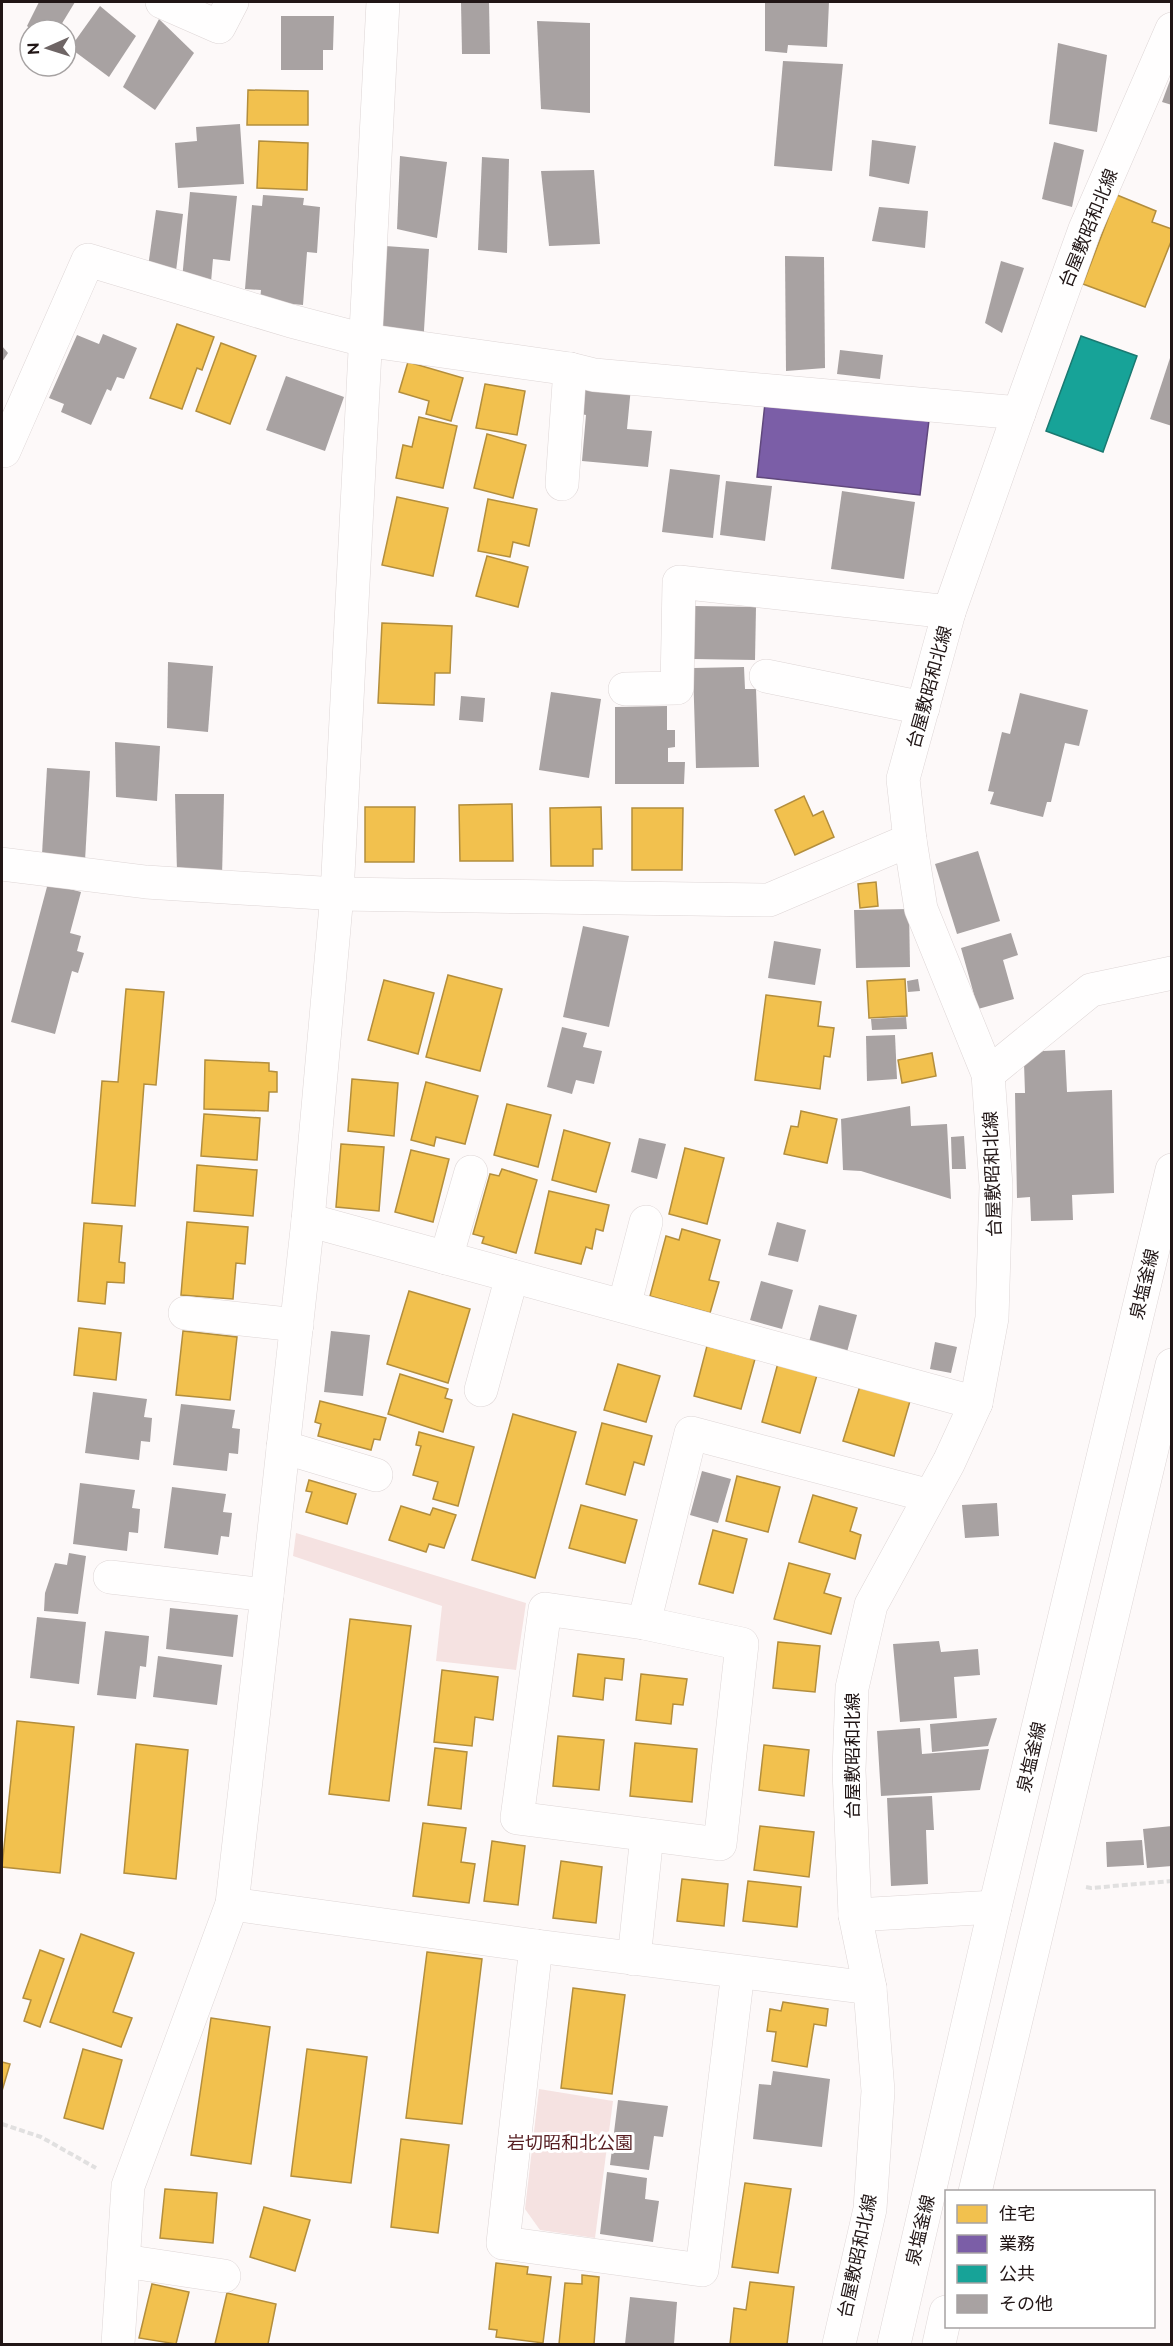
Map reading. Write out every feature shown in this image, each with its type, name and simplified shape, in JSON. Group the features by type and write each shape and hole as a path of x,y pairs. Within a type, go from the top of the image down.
{"street":[{"path":"162,2 219,27 232,2"},
{"path":"118,2344 128,2186 232,1904 284,1447 309,1220 337,894 383,2"},
{"name":"台屋敷昭和北線","path":"839,2344 870,2209 878,2091 870,1988 855,1915 849,1770 852,1688 872,1605 949,1462 976,1402 992,1318 996,1186 988,1074 921,909 903,779 949,612 1019,413 1085,229 1172,29"},
{"path":"4,451 88,260 291,321 364,340 605,376 1019,413"},
{"path":"562,484 570,369"},
{"path":"625,689 677,688 679,582 949,612"},
{"path":"766,676 923,708"},
{"path":"2,864 146,882 337,894 769,900 910,840"},
{"path":"988,1074 1091,990 1172,973"},
{"name":"泉塩釜線","path":"894,2344 995,1907 1172,1170"},
{"path":"446,1258 471,1172"},
{"path":"309,1220 976,1402"},
{"path":"624,1306 646,1222"},
{"path":"481,1390 512,1276"},
{"path":"185,1313 297,1325"},
{"path":"975,2190 1172,1365"},
{"path":"644,1623 691,1433 930,1496"},
{"path":"284,1447 376,1475"},
{"path":"110,1577 267,1594"},
{"path":"545,1609 644,1623 742,1644 720,1844 517,1818 545,1609"},
{"path":"634,1959 647,1835"},
{"path":"232,1904 634,1959 870,1988"},
{"path":"855,1915 995,1907"},
{"path":"536,1946 504,2243 702,2270 738,1972"},
{"path":"124,2261 224,2276"},
{"path":"939,2344 945,2317"}],"path":[{"path":"1049,1878 1091,1888 1172,1881"},
{"path":"2,2124 41,2137 128,2186"}],"green space":[{"path":"296,1533 526,1603 516,1670 436,1661 442,1606 293,1556"},
{"name":"岩切昭和北公園","path":"539,2089 613,2101 595,2238 540,2230 525,2209"}],"building: 住宅":[{"path":"248,90 308,91 308,125 247,125"},
{"path":"259,141 308,143 307,190 257,188"},
{"path":"1117,195 1156,211 1152,222 1172,229 1172,239 1145,307 1083,284"},
{"path":"177,324 214,337 202,370 197,368 182,409 150,398"},
{"path":"221,343 256,356 230,424 196,411"},
{"path":"408,362 463,378 451,421 426,414 429,401 399,392"},
{"path":"485,384 525,391 517,435 476,428"},
{"path":"419,417 457,426 443,488 396,478 403,445 412,447"},
{"path":"487,434 526,445 513,498 474,488"},
{"path":"397,497 448,508 433,576 382,565"},
{"path":"488,499 537,509 529,546 513,542 510,557 478,551"},
{"path":"487,556 528,567 518,607 476,596"},
{"path":"382,623 452,626 450,673 435,673 434,705 378,703"},
{"path":"804,796 813,816 823,811 834,837 795,855 775,810"},
{"path":"512,804 513,861 460,861 459,805"},
{"path":"365,807 415,807 414,862 365,862"},
{"path":"601,807 602,849 593,849 593,866 551,866 550,808"},
{"path":"632,808 683,808 682,870 632,870"},
{"path":"876,882 878,906 860,908 858,884"},
{"path":"448,975 502,989 480,1071 426,1057"},
{"path":"905,979 907,1016 869,1018 867,981"},
{"path":"384,980 434,993 418,1054 368,1040"},
{"path":"126,989 164,992 156,1085 144,1084 135,1206 92,1203 102,1081 118,1082"},
{"path":"766,995 821,1002 818,1026 834,1028 830,1057 824,1056 820,1089 755,1080"},
{"path":"932,1053 936,1076 902,1083 898,1060"},
{"path":"205,1060 269,1063 269,1071 277,1072 277,1092 269,1092 268,1111 204,1109"},
{"path":"352,1079 398,1083 394,1136 348,1131"},
{"path":"426,1082 478,1096 465,1144 436,1137 434,1146 411,1140"},
{"path":"507,1104 551,1115 538,1167 494,1155"},
{"path":"801,1111 837,1119 827,1163 784,1154 791,1126 798,1127"},
{"path":"204,1114 260,1118 257,1160 201,1156"},
{"path":"564,1130 610,1143 596,1192 552,1180"},
{"path":"341,1144 384,1147 379,1211 336,1207"},
{"path":"685,1148 724,1158 707,1224 669,1214"},
{"path":"411,1150 449,1159 433,1222 395,1212"},
{"path":"197,1165 257,1170 253,1216 194,1211"},
{"path":"502,1169 537,1180 516,1253 482,1243 484,1237 473,1234 490,1174 499,1176"},
{"path":"549,1191 609,1205 603,1231 596,1229 592,1249 586,1247 581,1264 535,1253"},
{"path":"187,1222 248,1227 245,1264 236,1263 233,1299 181,1295"},
{"path":"84,1223 122,1226 119,1262 125,1263 124,1283 107,1282 105,1304 78,1301"},
{"path":"682,1229 720,1240 709,1280 719,1282 710,1313 650,1296 666,1236 679,1240"},
{"path":"409,1291 470,1309 448,1383 387,1364"},
{"path":"79,1328 121,1333 116,1380 74,1375"},
{"path":"183,1331 237,1337 230,1400 176,1395"},
{"path":"707,1346 755,1359 741,1409 694,1396"},
{"path":"778,1363 817,1375 800,1433 762,1422"},
{"path":"618,1364 660,1376 646,1422 604,1410"},
{"path":"400,1374 448,1389 445,1398 452,1400 443,1432 388,1414"},
{"path":"860,1386 910,1401 894,1456 843,1441"},
{"path":"320,1401 386,1418 380,1440 374,1439 371,1450 318,1436 321,1424 315,1422"},
{"path":"513,1414 576,1432 535,1578 472,1560"},
{"path":"602,1423 652,1436 644,1465 634,1462 625,1495 586,1484"},
{"path":"419,1432 474,1447 458,1506 433,1499 438,1482 413,1475 421,1446 416,1445"},
{"path":"737,1476 780,1487 768,1532 726,1521"},
{"path":"309,1480 356,1494 347,1524 306,1512 312,1492 306,1491"},
{"path":"813,1495 857,1508 850,1531 861,1535 855,1559 799,1542"},
{"path":"581,1505 637,1520 625,1563 569,1548"},
{"path":"401,1506 430,1515 433,1508 456,1515 444,1548 429,1544 426,1552 389,1540"},
{"path":"713,1530 747,1539 733,1593 699,1584"},
{"path":"789,1563 830,1574 824,1593 841,1598 831,1634 774,1619"},
{"path":"350,1619 411,1626 389,1801 329,1794"},
{"path":"778,1642 820,1646 815,1692 773,1688"},
{"path":"578,1654 624,1659 622,1680 605,1678 603,1700 573,1696"},
{"path":"442,1670 498,1677 493,1720 475,1717 472,1746 434,1742"},
{"path":"641,1674 687,1679 683,1705 673,1704 671,1724 636,1720"},
{"path":"17,1721 74,1727 60,1873 2,1867"},
{"path":"558,1736 604,1740 599,1790 553,1786"},
{"path":"635,1743 697,1749 692,1802 630,1796"},
{"path":"136,1744 188,1750 176,1879 124,1873"},
{"path":"764,1745 809,1750 804,1796 759,1790"},
{"path":"435,1748 467,1752 461,1809 428,1805"},
{"path":"423,1823 466,1828 461,1862 475,1864 469,1903 413,1896"},
{"path":"760,1826 814,1832 809,1877 754,1870"},
{"path":"492,1841 525,1846 518,1905 484,1901"},
{"path":"561,1861 602,1867 596,1923 553,1918"},
{"path":"682,1879 728,1884 724,1926 677,1921"},
{"path":"748,1881 801,1887 797,1927 743,1921"},
{"path":"81,1934 134,1953 113,2012 132,2018 121,2047 50,2022"},
{"path":"40,1950 64,1959 40,2027 24,2021 31,2000 23,1998"},
{"path":"427,1952 482,1959 462,2124 406,2118"},
{"path":"573,1988 625,1995 612,2094 561,2088"},
{"path":"783,2002 828,2009 826,2026 814,2024 807,2067 772,2061 776,2032 767,2031 770,2009 781,2011"},
{"path":"211,2018 270,2027 251,2164 191,2155"},
{"path":"83,2049 122,2060 103,2129 64,2118"},
{"path":"307,2049 367,2057 351,2183 291,2176"},
{"path":"2,2062 10,2064 2,2091"},
{"path":"401,2139 449,2145 438,2233 391,2227"},
{"path":"745,2183 791,2189 778,2273 732,2267"},
{"path":"165,2189 217,2193 213,2243 160,2238"},
{"path":"264,2207 310,2220 295,2271 250,2257"},
{"path":"496,2263 528,2267 527,2274 551,2277 543,2343 496,2337 497,2330 489,2329"},
{"path":"582,2275 599,2277 594,2344 559,2344 565,2283 582,2284"},
{"path":"750,2282 794,2287 787,2344 730,2344 734,2308 746,2310"},
{"path":"152,2284 189,2292 176,2344 139,2338"},
{"path":"227,2293 276,2304 268,2344 215,2344"}],"building: 業務":[{"path":"765,403 929,420 920,495 757,477"}],"building: 公共":[{"path":"1081,336 1137,356 1103,452 1046,431"}],"building: その他":[{"path":"39,2 75,2 65,18 31,18"},
{"path":"461,2 489,2 490,54 462,54"},
{"path":"765,2 829,2 827,47 788,45 787,53 765,51"},
{"path":"100,6 136,36 109,77 78,54 78,37"},
{"path":"281,16 334,16 333,50 323,50 323,70 281,70"},
{"path":"159,19 194,53 155,110 123,87"},
{"path":"537,21 590,23 590,113 541,109"},
{"path":"1058,43 1107,55 1097,132 1049,124"},
{"path":"783,61 843,64 832,171 774,166"},
{"path":"1172,75 1172,105 1162,102"},
{"path":"240,124 244,184 178,188 175,143 197,141 196,127"},
{"path":"872,140 916,146 909,184 869,176"},
{"path":"1054,142 1084,150 1072,207 1042,199"},
{"path":"400,156 447,162 437,238 397,229"},
{"path":"482,157 509,159 507,253 478,250"},
{"path":"594,170 600,244 549,246 541,171"},
{"path":"190,192 237,196 230,261 213,259 211,282 182,280"},
{"path":"263,195 304,198 303,205 320,207 317,253 307,252 303,305 260,301 261,290 245,289 252,205 262,206"},
{"path":"879,207 928,211 925,248 872,241"},
{"path":"156,210 183,214 176,271 148,267"},
{"path":"385,246 429,249 423,347 378,340"},
{"path":"785,256 824,257 825,368 786,371"},
{"path":"1001,261 1024,268 1002,333 985,323"},
{"path":"103,334 137,348 124,379 117,377 111,391 107,389 91,425 61,412 64,404 49,398 77,335 99,344"},
{"path":"2,346 8,353 2,362"},
{"path":"840,350 883,355 880,379 837,374"},
{"path":"1172,355 1172,426 1150,419"},
{"path":"286,376 344,397 325,451 266,430"},
{"path":"584,383 631,387 627,429 652,431 648,467 582,461 586,415 581,414"},
{"path":"670,469 720,475 713,538 662,532"},
{"path":"726,481 772,486 765,541 720,535"},
{"path":"842,491 915,502 904,579 831,569"},
{"path":"695,606 756,607 755,660 693,659"},
{"path":"168,662 213,666 208,732 167,728"},
{"path":"744,667 745,689 756,689 759,767 696,768 693,668"},
{"path":"551,692 601,699 589,778 539,770"},
{"path":"1020,693 1088,710 1079,746 1065,743 1051,802 1047,802 1043,817 990,804 994,792 988,791 1002,732 1010,734"},
{"path":"461,696 485,698 483,722 459,720"},
{"path":"667,706 667,730 675,730 675,747 668,748 668,762 685,762 684,784 615,784 615,707"},
{"path":"115,742 160,746 157,801 116,797"},
{"path":"47,768 90,771 85,861 42,854"},
{"path":"175,794 224,794 222,877 177,872"},
{"path":"978,851 1000,921 957,934 935,864"},
{"path":"48,883 81,892 70,933 81,936 77,951 84,953 78,973 72,971 55,1034 11,1022"},
{"path":"909,909 910,967 856,968 854,910"},
{"path":"583,926 629,936 609,1027 563,1017"},
{"path":"1011,933 1018,955 1003,960 1014,999 978,1009 961,948"},
{"path":"774,941 821,949 815,985 768,978"},
{"path":"918,979 920,991 908,992 907,981"},
{"path":"906,1017 907,1029 872,1030 871,1019"},
{"path":"562,1027 587,1033 583,1047 602,1051 594,1084 576,1080 572,1094 547,1087"},
{"path":"895,1035 897,1079 867,1081 866,1036"},
{"path":"1065,1050 1067,1092 1112,1090 1114,1193 1072,1195 1073,1220 1031,1221 1030,1197 1017,1198 1015,1093 1025,1093 1024,1063 1043,1051"},
{"path":"910,1106 911,1126 947,1124 951,1199 861,1171 843,1170 841,1119"},
{"path":"964,1136 966,1169 952,1169 951,1137"},
{"path":"639,1138 666,1144 657,1179 631,1172"},
{"path":"777,1222 806,1230 798,1262 768,1255"},
{"path":"761,1281 793,1290 782,1329 750,1320"},
{"path":"819,1305 857,1315 847,1352 809,1342"},
{"path":"331,1331 370,1335 363,1396 324,1392"},
{"path":"935,1342 957,1347 951,1373 930,1369"},
{"path":"93,1392 147,1399 144,1417 152,1418 150,1442 141,1441 139,1460 85,1453"},
{"path":"181,1404 235,1410 232,1428 240,1429 238,1454 229,1453 227,1471 173,1465"},
{"path":"702,1471 731,1479 718,1523 690,1515"},
{"path":"80,1483 135,1490 132,1508 140,1509 138,1533 129,1532 127,1551 73,1544"},
{"path":"172,1487 226,1494 223,1512 232,1513 229,1537 221,1536 218,1555 164,1548"},
{"path":"997,1503 999,1536 965,1538 962,1505"},
{"path":"69,1553 86,1556 78,1614 44,1611 45,1593 55,1563 67,1565"},
{"path":"170,1608 238,1615 233,1657 166,1649"},
{"path":"37,1617 86,1622 79,1684 30,1678"},
{"path":"105,1631 149,1636 146,1667 140,1666 136,1699 97,1695"},
{"path":"939,1641 941,1652 978,1649 980,1675 954,1677 957,1718 900,1722 893,1644"},
{"path":"158,1656 222,1665 217,1705 153,1697"},
{"path":"997,1718 988,1746 932,1752 930,1724"},
{"path":"920,1728 922,1754 989,1749 980,1790 881,1796 877,1731"},
{"path":"932,1796 934,1830 926,1830 928,1884 891,1886 887,1798"},
{"path":"1172,1826 1172,1866 1147,1868 1143,1829"},
{"path":"1142,1840 1144,1865 1107,1867 1106,1842"},
{"path":"773,2071 830,2079 822,2147 753,2139 759,2084 771,2085"},
{"path":"618,2100 668,2106 663,2137 654,2136 649,2170 610,2165"},
{"path":"607,2172 647,2178 645,2199 659,2201 653,2242 600,2234"},
{"path":"630,2297 677,2302 674,2344 625,2344"}]}
